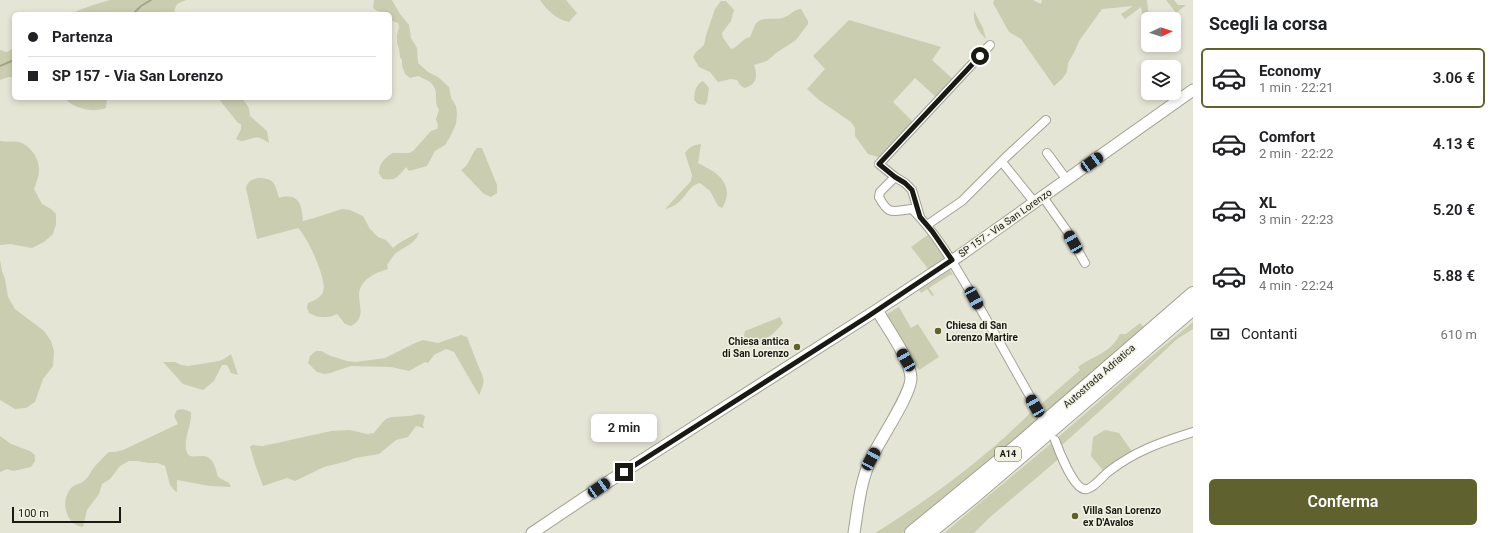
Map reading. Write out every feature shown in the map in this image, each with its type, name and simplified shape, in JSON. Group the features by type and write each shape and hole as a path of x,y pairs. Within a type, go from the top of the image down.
{"highway":[{"name":"Autostrada Adriatica","path":"912,533 996,464 1193,294"},
{"name":"Autostrada Adriatica","path":"928,533 985,487 1193,308"}],"main road":[{"name":"SP 157 - Via San Lorenzo","path":"532,533 617,476 877,310 952,260 1193,90"},
{"path":"854,533 861,488 866,472 871,459 910,386 911,379 906,360 877,310"}],"street":[{"path":"920,217 912,190 879,164 990,45"},
{"path":"927,225 962,202 1046,120"},
{"path":"1047,153 1067,180"},
{"path":"1002,162 1067,231 1085,263"},
{"path":"895,177 880,192 879,197 885,208 890,211 912,209 927,225 952,260 1042,418"},
{"path":"1055,440 1074,479 1082,489 1086,490 1092,487 1108,472 1137,452 1193,432"}],"green space":[{"path":"110,0 186,0 177,4 174,12 74,12"},
{"path":"374,0 392,0 400,14 409,25 411,38 417,48 418,63 449,87 451,98 456,106 457,114 456,124 450,137 445,145 435,151 427,166 409,171 406,167 399,176 394,179 383,179 379,174 380,167 383,162 393,153 409,153 413,151 431,131 437,129 438,126 436,119 439,110 436,103 435,89 430,82 418,76 410,78 405,74 397,43 399,27 398,23 392,21 392,12 381,12 373,8"},
{"path":"540,0 566,0 577,13 569,22 565,21 552,14"},
{"path":"994,0 1033,0 1041,4 1042,0 1147,0 1148,12 1142,12 1141,7 1125,19 1121,14 1133,6 1102,9 1079,41 1068,63 1067,72 1054,86 1021,39 1009,32 993,3"},
{"path":"1166,0 1174,0 1178,5 1186,5 1175,12"},
{"path":"721,1 726,1 734,10 731,21 722,33 723,38 731,49 750,37 755,25 761,20 781,18 801,9 808,21 808,24 796,40 776,53 767,61 754,65 756,73 755,80 752,85 748,87 744,88 737,80 731,79 718,82 710,72 699,67 693,57 704,45 715,9"},
{"path":"974,11 983,28 986,39 981,33 974,19"},
{"path":"849,20 941,47 932,60 955,81 938,99 915,78 893,102 915,124 881,158 868,154 855,136 855,128 851,122 819,100 807,89 825,69 813,56"},
{"path":"12,49 12,77 0,80 0,50 7,52"},
{"path":"703,81 709,88 707,102 705,105 698,104 694,100 697,86"},
{"path":"66,100 107,100 106,108 95,110 84,109"},
{"path":"220,100 243,100 249,108 250,116 267,131 269,143 258,137 241,141 236,139 241,129 241,124 238,123"},
{"path":"0,141 19,142 27,146 34,153 38,162 39,171 34,189 42,204 56,214 56,224 53,234 44,242 32,248 10,244 0,245"},
{"path":"701,144 698,163 717,174 724,182 727,193 724,205 722,208 718,206 710,191 700,183 691,188 678,203 665,209 691,181 692,175 685,153 688,149"},
{"path":"477,148 482,148 497,185 497,193 491,197 484,194 461,170 464,168"},
{"path":"258,178 264,178 271,181 275,186 279,198 295,198 302,210 303,221 342,209 350,210 363,216 370,229 378,237 386,240 393,248 419,232 415,240 394,255 387,265 388,269 374,274 363,283 359,297 361,309 360,315 357,321 351,326 345,324 337,314 330,317 323,317 309,313 307,308 308,303 321,296 324,286 316,259 298,228 257,239 246,188 250,181"},
{"path":"929,234 948,257 929,270 911,247"},
{"path":"0,260 8,297 15,309 44,331 51,341 54,351 53,366 43,379 35,402 26,408 15,409 0,400"},
{"path":"950,270 953,275 952,276 951,274 929,288 934,295 932,296 927,289 921,293 919,290"},
{"path":"899,307 911,328 918,324 939,357 919,370 885,315"},
{"path":"780,317 783,323 776,331 760,343 750,348 744,336 745,331"},
{"path":"1193,322 1193,329 1177,339 1061,446 1057,438"},
{"path":"1140,323 1146,329 1045,416 1039,406 1080,370 1078,367 1107,350 1116,341 1120,334 1126,334"},
{"path":"461,335 467,337 483,377 483,386 479,395 454,352 446,349 434,355 428,363 425,362 409,371 391,367 351,366 324,374 317,372 308,363 310,356 316,351 321,351 347,361 356,362 385,358 423,340 438,343"},
{"path":"231,354 238,375 231,373 227,365 222,365 214,381 203,390 183,384 163,362 175,362 188,366 219,361"},
{"path":"1031,403 1040,419 902,533 875,533 937,492 976,462 1031,412"},
{"path":"183,409 191,412 186,440 187,453 192,456 206,456 209,458 214,464 218,477 229,483 231,487 210,486 177,480 177,492 170,485 165,466 158,463 129,461 120,466 110,479 102,484 99,494 87,510 83,527 72,522 68,517 65,505 71,488 86,479 96,465 109,452 123,450 178,424 174,416 177,410"},
{"path":"421,414 425,416 423,425 424,428 416,426 408,437 396,440 379,454 355,458 324,467 295,481 287,478 263,486 250,447 252,445 263,446 331,431 350,430 367,434 374,433 388,418"},
{"path":"1105,430 1119,433 1133,453 1105,473 1091,456 1093,437"},
{"path":"0,436 11,444 30,451 35,455 35,461 31,467 13,471 7,469 0,472"},
{"path":"1054,441 1061,457 989,518 974,533 944,533"}],"waterway":[{"path":"135,12 151,0"},
{"path":"0,66 12,61"}],"place":[{"name":"Chiesa di San Lorenzo Martire","path":"938,331"},
{"name":"Chiesa antica di San Lorenzo","path":"797,347"},
{"name":"Villa San Lorenzo ex D'Avalos","path":"1075,516"}],"route":[{"path":"624,472 867,317 952,260 932,231 920,217 912,190 879,164 980,56"}]}
